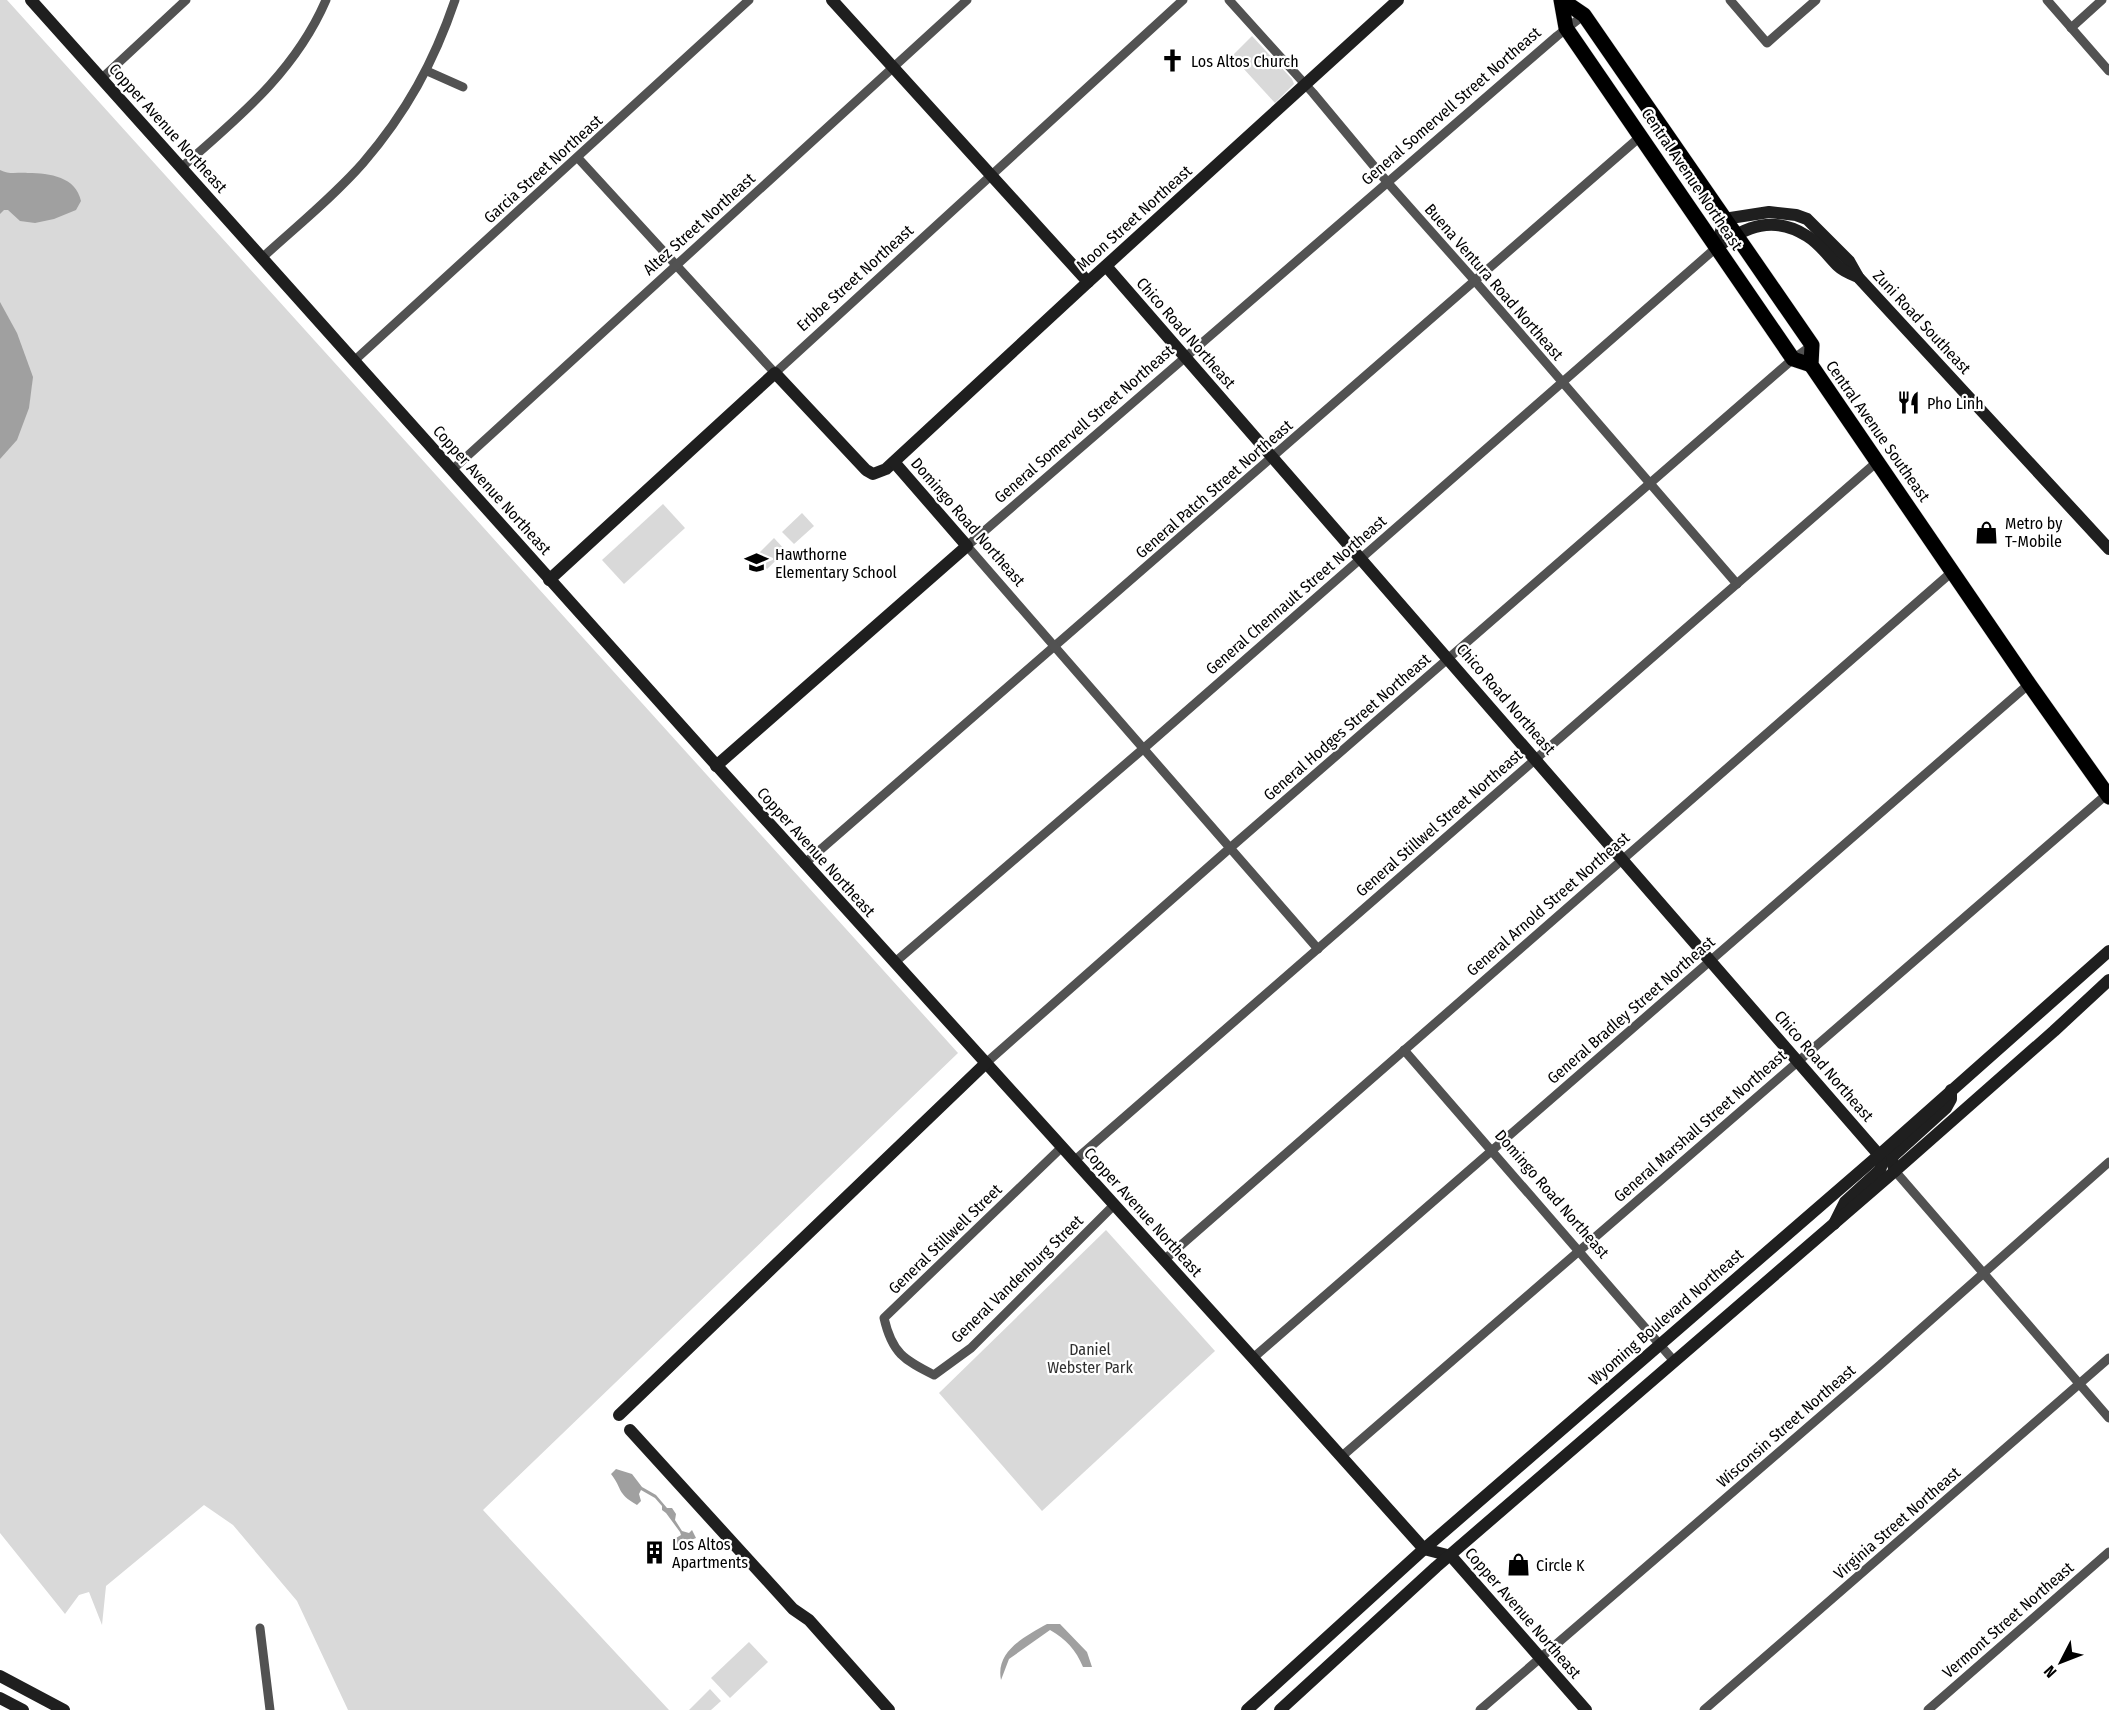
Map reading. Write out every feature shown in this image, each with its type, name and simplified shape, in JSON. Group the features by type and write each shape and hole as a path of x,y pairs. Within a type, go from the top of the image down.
{"main road":[{"name":"Central Avenue Southeast","path":"1562,0 1584,15 1812,345 1811,365 2107,796"},
{"name":"Central Avenue Northeast","path":"1562,0 1566,28 1793,359"},
{"path":"1793,359 1811,365"},
{"path":"2107,796 2109,810"}],"street":[{"name":"Copper Avenue Northeast","path":"31,0 804,864 1424,1549 1451,1556 1586,1710"},
{"path":"101,80 186,0"},
{"path":"182,167 270,88 310,32 326,0"},
{"path":"263,257 335,192 363,163 387,132 427,71 455,0"},
{"name":"Garcia Street Northeast","path":"355,360 750,0"},
{"path":"832,0 1088,282"},
{"name":"Altez Street Northeast","path":"452,470 967,0"},
{"name":"Erbbe Street Northeast","path":"549,580 1183,0"},
{"name":"Buena Ventura Road Northeast","path":"1229,0 1306,85 1388,183 1475,280 1737,584"},
{"name":"Moon Street Northeast","path":"894,462 1398,0"},
{"path":"1730,0 1767,43 1816,0"},
{"path":"2047,0 2109,71"},
{"path":"2071,28 2102,0"},
{"name":"General Somervell Street Northeast","path":"716,766 967,546 1566,28 1584,15"},
{"path":"427,71 463,87"},
{"name":"General Patch Street Northeast","path":"804,864 1641,136"},
{"name":"Domingo Road Northeast","path":"578,158 866,470 878,474 894,462 1318,949"},
{"name":"Zuni Road Southeast","path":"1724,219 1769,212 1796,215 1806,219 1849,261 1858,277 2109,549"},
{"path":"1717,247 1724,219"},
{"name":"Zuni Road Southeast","path":"1717,247 1751,227 1774,225 1808,236 1839,267 1858,277"},
{"name":"General Chennault Street Northeast","path":"894,963 1143,749 1717,247"},
{"name":"Chico Road Northeast","path":"1106,266 1879,1155"},
{"name":"General Hodges Street Northeast","path":"986,1063 1230,848 1793,359 1812,345"},
{"name":"General Stillwel Street Northeast","path":"1074,1161 1878,461"},
{"name":"General Arnold Street Northeast","path":"1164,1260 1953,571"},
{"name":"General Bradley Street Northeast","path":"1253,1358 2029,684"},
{"name":"General Marshall Street Northeast","path":"1341,1457 1797,1061 2107,796"},
{"name":"Wyoming Boulevard Northeast","path":"1247,1710 1424,1549 1879,1155 2109,951"},
{"path":"1280,1710 1451,1556 1895,1171 2109,980"},
{"name":"Domingo Road Northeast","path":"1404,1050 1674,1361"},
{"path":"619,1415 986,1063"},
{"path":"1951,1090 1951,1099 1946,1108 1893,1156 1892,1163 1895,1171 2109,1418"},
{"name":"General Stillwell Street","path":"908,1362 889,1339 884,1318 1062,1147"},
{"path":"1834,1224 1845,1202 1880,1170 1883,1161 1879,1155"},
{"name":"Wisconsin Street Northeast","path":"1480,1710 1880,1365 2109,1162"},
{"name":"General Vandenburg Street","path":"908,1362 934,1375 971,1348 1114,1205"},
{"name":"Virginia Street Northeast","path":"1704,1710 2109,1358"},
{"path":"630,1430 793,1609 809,1620 889,1710"},
{"name":"Vermont Street Northeast","path":"1928,1710 2109,1552"},
{"path":"260,1628 270,1710"},
{"path":"4,1678 64,1710"},
{"path":"0,1698 19,1708"}],"green space":[{"path":"0,0 7,0 958,1053 483,1510 669,1710 348,1710 297,1601 233,1525 204,1505 106,1586 102,1625 89,1592 79,1595 65,1614 0,1533"},
{"path":"1252,36 1294,84 1275,103 1232,56"},
{"path":"663,504 685,528 624,584 602,560"},
{"path":"802,513 814,526 794,544 782,532"},
{"path":"774,538 786,551 767,569 755,557"},
{"name":"Daniel Webster Park","path":"1106,1230 1215,1351 1042,1511 939,1393"},
{"path":"749,1642 768,1662 730,1698 711,1678"},
{"path":"710,1689 721,1701 711,1710 689,1710"}],"shaded area":[{"path":"0,170 10,173 45,174 61,178 74,186 81,201 76,210 54,219 35,223 20,221 8,210 0,214"},
{"path":"0,302 17,333 33,377 29,408 17,440 0,459"},
{"path":"616,1469 632,1474 642,1487 656,1495 667,1508 672,1508 676,1514 675,1520 682,1531 689,1533 692,1530 696,1538 685,1539 681,1547 675,1542 676,1538 681,1535 680,1532 662,1510 662,1506 655,1498 641,1490 639,1494 641,1501 637,1505 626,1497 611,1474"},
{"path":"1047,1624 1060,1624 1087,1652 1092,1667 1083,1667 1070,1646 1050,1630 1009,1659 1001,1680 1000,1670 1007,1653 1022,1639"}],"place":[{"name":"Los Altos Church","path":"1173,61"},
{"name":"Pho Linh","path":"1909,403"},
{"name":"Metro by T-Mobile","path":"1987,532"},
{"name":"Hawthorne Elementary School","path":"757,563"},
{"name":"Los Altos Apartments","path":"654,1553"},
{"name":"Circle K","path":"1518,1565"}]}
